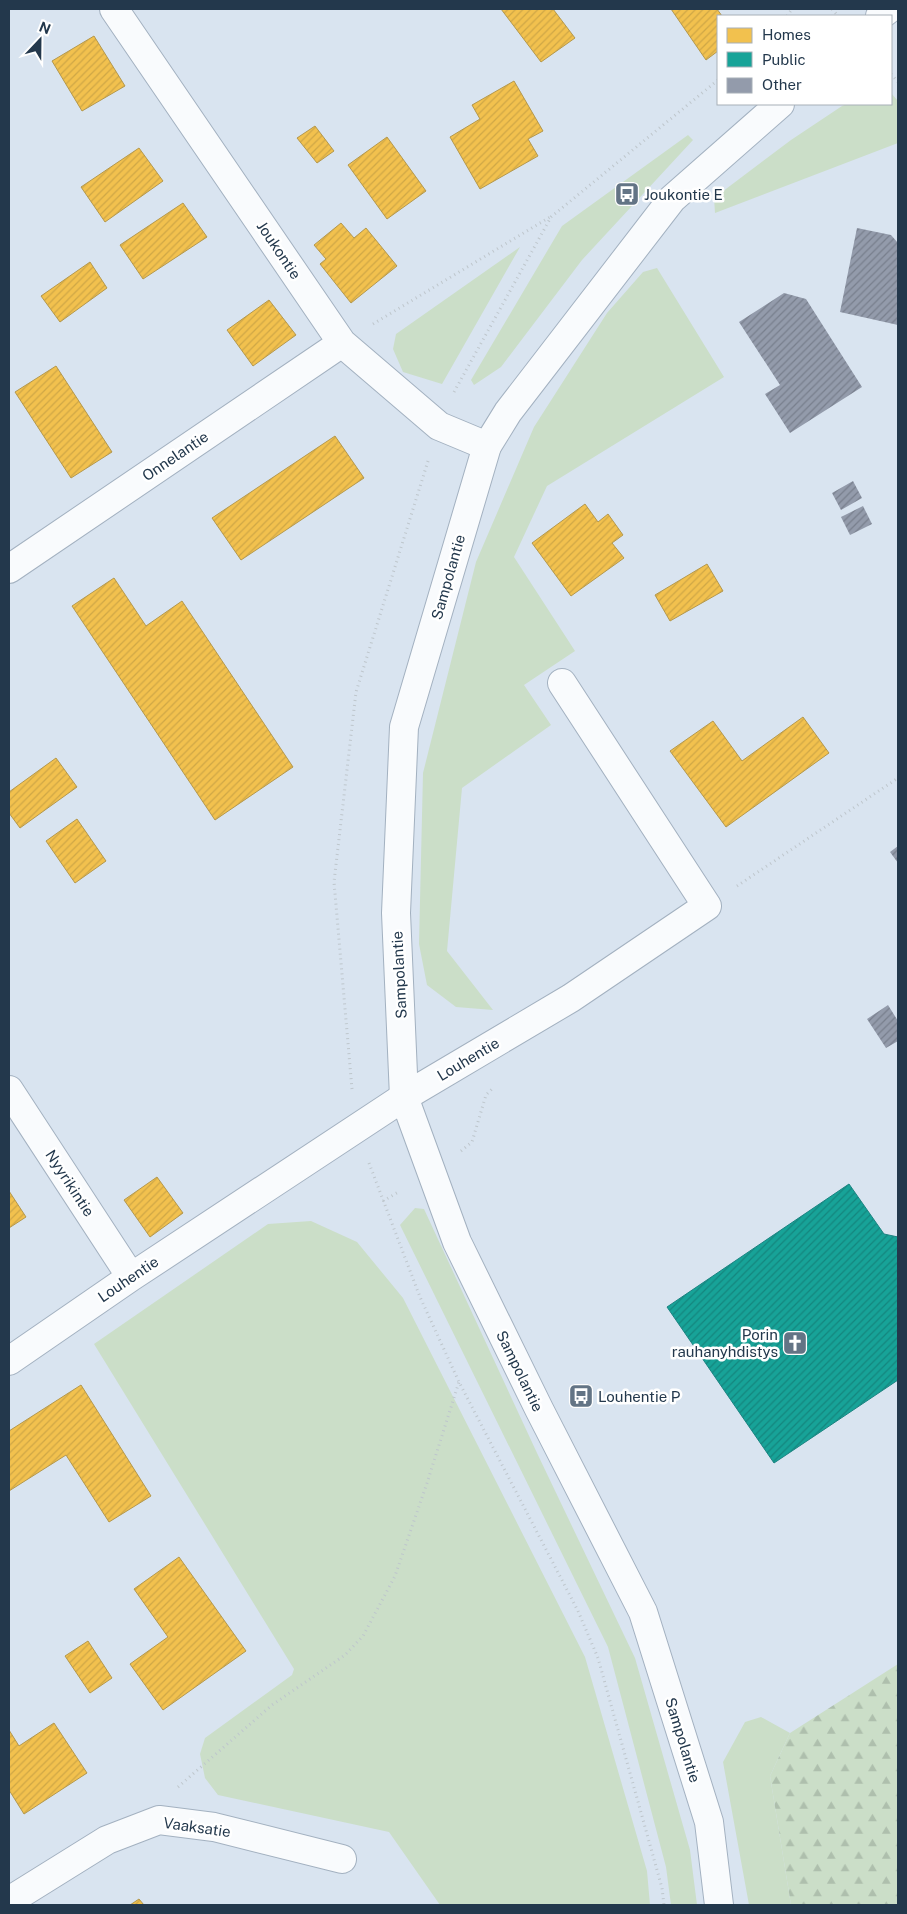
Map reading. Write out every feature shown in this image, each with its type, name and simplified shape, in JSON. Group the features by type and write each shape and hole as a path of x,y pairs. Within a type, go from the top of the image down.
{"street":[{"name":"Joukontie","path":"114,9 342,343 439,426 487,446"},
{"name":"Sampolantie","path":"720,1905 709,1822 644,1612 539,1409 457,1242 404,1097 396,913 404,727 487,446 508,412 672,199 779,105"},
{"name":"Onnelantie","path":"9,569 342,343"},
{"path":"562,683 707,906"},
{"name":"Louhentie","path":"9,1361 131,1277 404,1097 572,998 707,906"},
{"name":"Nyyrikintie","path":"9,1090 131,1277"},
{"name":"Vaaksatie","path":"9,1901 107,1840 159,1820 214,1827 342,1859"}],"path":[{"path":"342,343 550,217 717,81"},
{"path":"550,217 460,379 439,426 356,692 334,882 356,1129 420,1297 459,1382 578,1611 598,1658 662,1888 664,1905"},
{"path":"707,906 898,778"},
{"path":"383,1201 432,1173 472,1142 486,1095 497,1084"},
{"path":"159,1820 179,1786 272,1706 345,1655 363,1636 395,1576 459,1382"}],"green space":[{"path":"892,94 898,101 898,143 715,213 714,198 791,140 842,106 892,105"},
{"path":"688,135 693,140 582,260 501,367 474,385 471,380 562,226"},
{"path":"520,247 442,384 403,372 393,349 396,334"},
{"path":"657,268 724,377 547,486 514,557 575,651 524,685 551,725 462,788 447,951 493,1010 456,1007 427,985 419,944 423,773 476,562 534,427 607,313 643,272"},
{"path":"415,1208 424,1209 537,1453 635,1658 690,1850 697,1905 671,1905 666,1867 608,1647 400,1225"},
{"path":"311,1221 357,1242 403,1298 585,1657 647,1871 650,1905 440,1905 389,1832 218,1795 205,1778 200,1754 205,1738 292,1675 294,1669 94,1344 268,1224"},
{"path":"898,1664 898,1905 791,1905 770,1776 790,1733"},
{"path":"761,1717 790,1733 770,1776 791,1905 749,1905 723,1762 745,1722"}],"building: Homes":[{"path":"501,9 553,9 575,38 541,62"},
{"path":"671,9 717,9 721,15 717,15 717,52 706,60"},
{"path":"94,36 125,86 82,111 52,61"},
{"path":"514,81 543,131 528,139 538,156 480,189 450,137 480,119 472,105"},
{"path":"315,126 334,151 317,163 297,138"},
{"path":"387,137 426,191 387,219 348,165"},
{"path":"139,148 163,181 105,222 81,187"},
{"path":"183,203 207,237 143,279 120,245"},
{"path":"341,223 354,238 366,228 397,266 351,303 320,264 326,259 314,245"},
{"path":"90,262 107,288 60,322 41,296"},
{"path":"269,300 296,335 253,366 227,330"},
{"path":"56,366 112,452 71,478 15,392"},
{"path":"335,436 364,478 241,560 212,518"},
{"path":"585,504 598,522 608,514 623,535 612,543 624,558 571,596 532,543"},
{"path":"707,564 723,591 670,621 655,595"},
{"path":"114,578 146,626 182,601 293,767 215,820 72,606"},
{"path":"803,717 829,753 726,827 670,751 713,721 742,761"},
{"path":"56,758 77,787 20,828 9,813 9,792"},
{"path":"77,819 106,861 75,883 46,841"},
{"path":"157,1177 183,1213 150,1237 124,1200"},
{"path":"9,1191 26,1217 9,1228"},
{"path":"81,1385 151,1496 109,1522 66,1455 9,1491 9,1431"},
{"path":"179,1557 246,1651 163,1710 130,1664 168,1637 134,1589"},
{"path":"88,1641 112,1678 90,1693 65,1656"},
{"path":"54,1723 87,1773 24,1814 9,1790 9,1730 19,1746"},
{"path":"139,1899 144,1905 130,1905"}],"building: Public":[{"name":"Porin rauhanyhdistys","path":"849,1184 884,1234 898,1237 898,1380 774,1463 667,1307"}],"building: Other":[{"path":"857,228 891,235 898,243 898,325 840,312"},
{"path":"784,293 806,299 862,387 790,433 765,394 780,385 739,322"},
{"path":"853,481 862,498 841,510 832,493"},
{"path":"863,506 872,524 850,535 841,517"},
{"path":"898,846 898,863 890,852"},
{"path":"888,1005 898,1021 898,1041 886,1048 867,1019"}],"place":[{"name":"Joukontie E","path":"627,194"},
{"name":"Porin rauhanyhdistys","path":"795,1343"},
{"name":"Louhentie P","path":"581,1396"}]}
